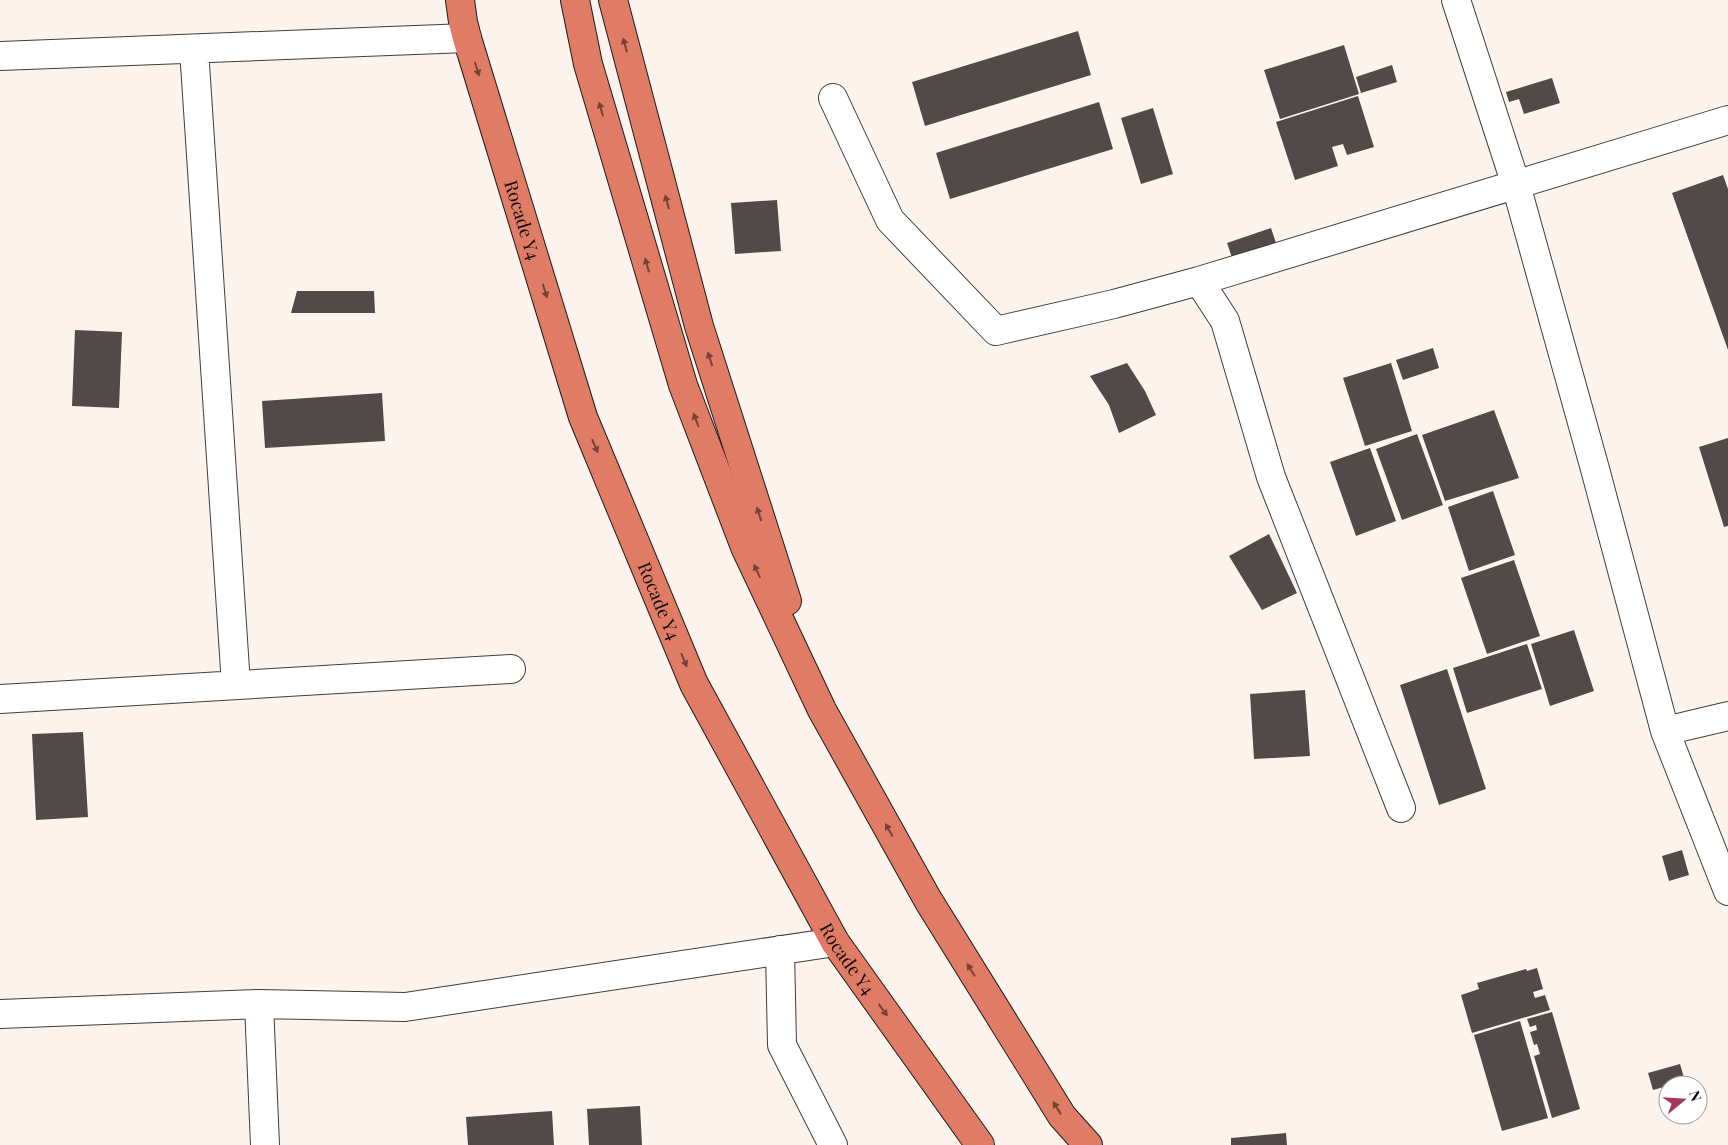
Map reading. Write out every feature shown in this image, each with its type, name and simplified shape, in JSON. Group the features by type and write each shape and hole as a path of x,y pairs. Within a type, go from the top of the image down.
{"highway":[{"path":"575,0 588,64 682,385 746,547 822,710 928,900 1062,1116 1088,1145"},
{"path":"613,0 699,326 822,710"},
{"name":"Rocade Y4","path":"461,15 584,417 694,684 835,942 980,1145"}],"street":[{"path":"1456,0 1516,186 1595,469 1665,731 1728,891"},
{"path":"0,56 194,49 461,15"},
{"path":"194,49 236,685"},
{"path":"833,98 890,220 996,331 1114,304 1199,281 1728,120"},
{"path":"1199,281 1225,321 1271,477 1401,808"},
{"path":"0,699 511,669"},
{"path":"1665,731 1728,716"},
{"path":"0,1014 259,1004 405,1007 835,942"},
{"path":"780,950 782,1045 833,1145"},
{"path":"259,1004 265,1145"}],"building":[{"path":"1078,31 1091,75 925,126 912,82"},
{"path":"1344,45 1359,94 1280,119 1264,70"},
{"path":"1392,65 1397,82 1361,93 1356,77"},
{"path":"1552,78 1560,103 1524,114 1519,99 1509,102 1506,92"},
{"path":"1358,96 1374,147 1347,155 1343,144 1332,147 1338,166 1295,180 1276,122"},
{"path":"1099,102 1113,149 950,199 936,153"},
{"path":"1153,108 1173,174 1141,184 1121,118"},
{"path":"1723,175 1728,189 1728,350 1672,193"},
{"path":"777,200 781,251 735,254 731,203"},
{"path":"1271,228 1279,252 1235,266 1227,243"},
{"path":"297,291 374,291 375,313 291,313"},
{"path":"75,330 122,332 119,408 72,406"},
{"path":"1433,348 1439,368 1403,380 1396,360"},
{"path":"1127,363 1145,391 1156,415 1119,433 1109,405 1090,376"},
{"path":"1391,363 1412,431 1365,446 1343,378"},
{"path":"382,393 385,441 265,448 262,401"},
{"path":"1494,410 1519,478 1445,501 1422,435"},
{"path":"1417,434 1443,505 1402,520 1376,449"},
{"path":"1728,438 1728,526 1724,527 1699,447"},
{"path":"1370,448 1396,521 1356,536 1330,462"},
{"path":"1493,491 1515,555 1469,571 1448,507"},
{"path":"1269,534 1297,593 1262,610 1229,556"},
{"path":"1514,560 1540,636 1487,654 1461,578"},
{"path":"1574,630 1594,691 1550,706 1531,644"},
{"path":"1527,644 1542,689 1467,713 1453,668"},
{"path":"1447,669 1486,789 1439,805 1400,685"},
{"path":"1305,690 1310,756 1254,759 1250,694"},
{"path":"83,732 88,817 36,820 32,734"},
{"path":"1682,850 1689,875 1669,881 1662,856"},
{"path":"1537,968 1543,989 1533,992 1535,998 1545,995 1550,1010 1472,1033 1461,995 1479,989 1477,983 1526,969 1527,971"},
{"path":"1552,1012 1580,1109 1552,1118 1534,1056 1540,1054 1537,1044 1534,1045 1530,1032 1537,1030 1536,1025 1530,1027 1527,1019"},
{"path":"1520,1021 1548,1118 1502,1131 1474,1035"},
{"path":"1680,1064 1683,1075 1658,1075 1658,1089 1653,1090 1648,1073"},
{"path":"640,1106 642,1145 589,1145 587,1109"},
{"path":"552,1111 554,1145 468,1145 466,1117"},
{"path":"1286,1133 1287,1145 1231,1145 1231,1138"}]}
